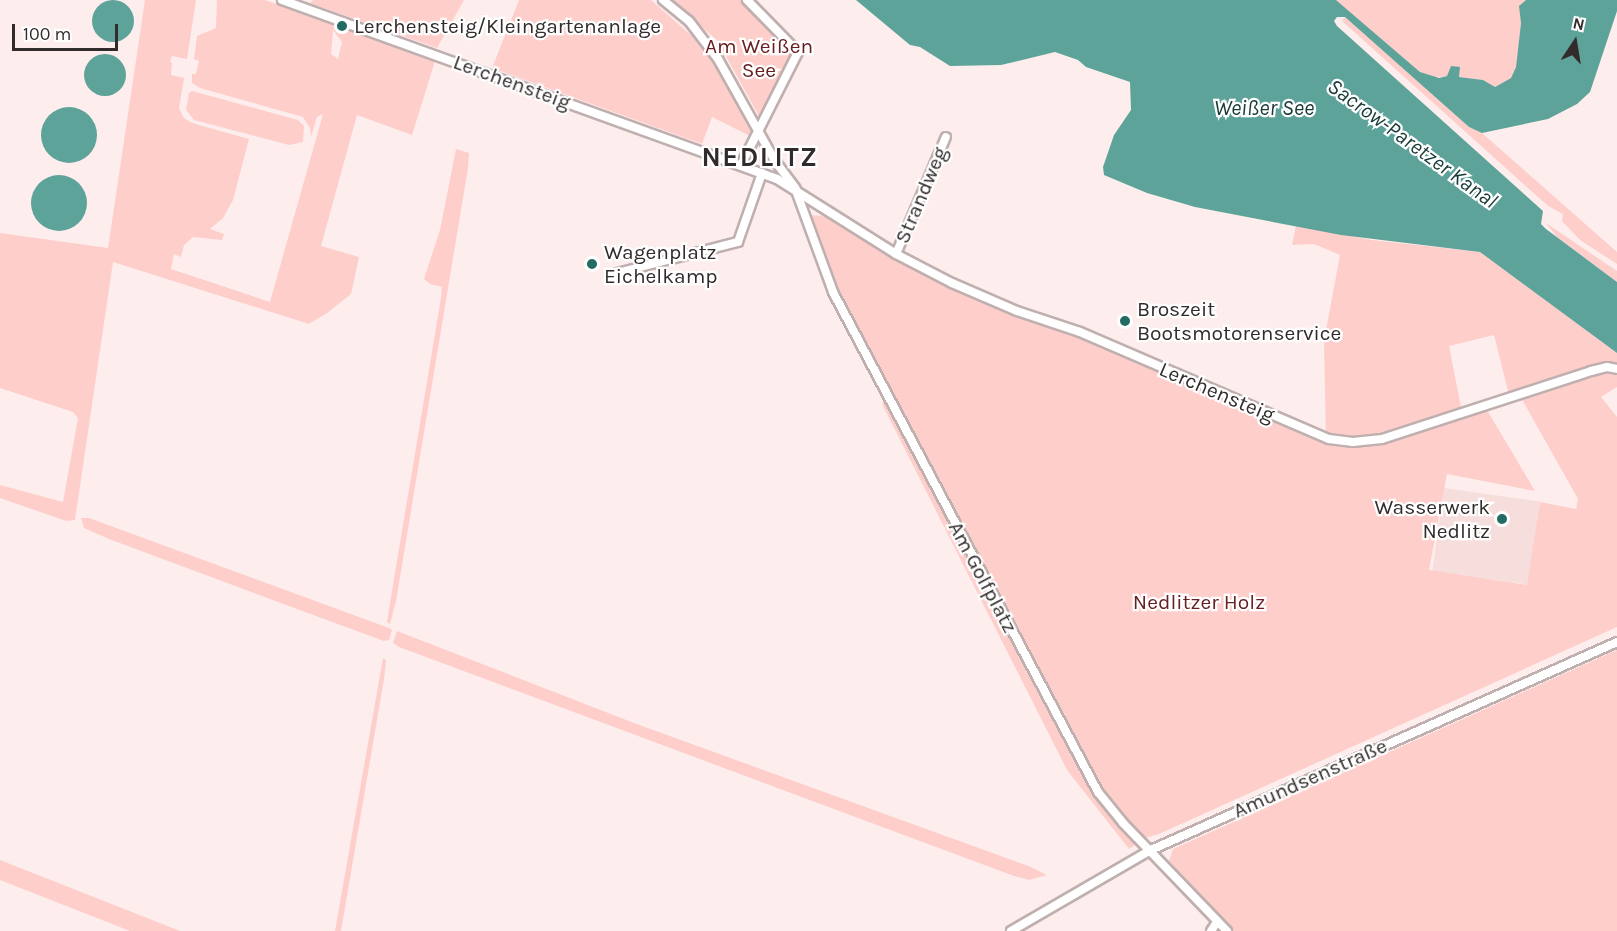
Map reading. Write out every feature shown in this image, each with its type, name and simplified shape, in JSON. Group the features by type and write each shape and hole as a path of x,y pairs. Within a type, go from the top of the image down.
{"street":[{"name":"Lerchensteig","path":"282,0 762,173 795,188 896,254 1017,311 1080,332 1227,398 1329,439 1340,441 1382,439 1591,371 1612,367 1617,369"},
{"path":"663,0 689,21 701,36 758,127 775,161 795,188"},
{"path":"741,165 758,127 798,52 747,0"},
{"name":"Strandweg","path":"896,254 946,137"},
{"path":"617,273 738,242 762,173"},
{"name":"Am Golfplatz","path":"795,188 832,292 1093,781 1123,823 1227,931"},
{"name":"Amundsenstraße","path":"1011,931 1151,850 1617,642"},
{"path":"1211,931 1217,922"}],"shaded area":[{"path":"1444,488 1540,501 1528,585 1432,571"}],"green space":[{"path":"145,0 196,0 187,59 172,56 170,62 172,63 171,75 184,78 179,108 184,118 192,123 249,139 233,200 223,218 210,229 224,234 222,240 193,237 184,245 181,257 174,254 171,269 270,302 323,114 317,117 311,137 310,128 303,117 200,88 192,83 192,74 196,74 199,61 194,59 197,36 216,28 217,0 265,0 332,24 335,29 339,27 354,29 436,58 412,135 357,115 321,246 359,257 351,294 327,313 309,324 113,262 75,520 66,521 0,498 0,485 63,502 78,418 73,412 0,388 0,233 108,248","holes":["333,30 342,42 338,59 331,54"]},
{"path":"313,0 464,0 437,48 310,3"},
{"path":"519,0 651,0 692,36 715,66 752,131 750,136 712,117 702,144 492,68"},
{"name":"Am Weißen See","path":"669,0 741,0 796,53 760,118 717,40"},
{"path":"1336,0 1526,0 1520,6 1521,23 1516,67 1511,78 1495,87 1483,80 1459,77 1451,66 1447,76 1433,78 1420,72"},
{"path":"1345,17 1469,127 1482,133 1617,252 1617,264 1580,240 1562,221 1563,214 1548,206 1342,21"},
{"path":"192,91 298,120 304,126 303,142 289,145 194,120 186,110 189,93"},
{"path":"456,149 469,153 468,168 396,601 390,624 387,622 441,298 442,287 430,284 424,279 440,230"},
{"name":"Nedlitzer Holz","path":"809,215 827,216 925,273 997,308 1131,355 1225,401 1326,445 1324,341 1340,255 1314,244 1292,245 1296,226 1372,240 1480,252 1617,353 1617,387 1601,397 1617,417 1617,627 1159,834 1145,838 1129,849 1067,770 882,404 890,396 840,302","holes":["1494,335 1509,395 1520,396 1578,499 1576,509 1540,502 1527,585 1429,570 1447,474 1535,491 1484,405 1461,407 1449,346"]},
{"path":"1546,223 1617,271 1617,282 1557,237"},
{"path":"81,518 89,518 389,628 392,630 389,640 384,641 109,539 84,528"},
{"path":"397,631 634,723 1031,867 1047,875 1029,880 1014,876 399,647 393,643"},
{"path":"1617,650 1617,931 1233,931 1169,861 1173,849"},
{"path":"383,658 386,660 384,679 341,931 335,931"},
{"path":"0,860 180,931 130,931 0,880"}],"water":[{"path":"113,0 128,6 134,21 128,36 113,42 98,36 92,21 98,6"},
{"name":"Weißer See","path":"856,0 1336,0 1420,72 1439,78 1447,76 1451,66 1460,67 1459,77 1483,80 1495,87 1511,78 1516,67 1521,23 1519,6 1526,0 1617,0 1617,11 1590,92 1577,104 1548,119 1482,133 1469,127 1345,17 1337,17 1334,21 1543,211 1541,224 1546,229 1617,282 1617,353 1480,252 1341,235 1195,207 1147,193 1104,175 1103,167 1114,135 1131,110 1130,82 1086,67 1078,60 1055,52 1001,65 950,66 920,47 910,45"},
{"path":"105,54 120,60 126,75 120,90 105,96 90,90 84,75 90,60"},
{"path":"63,107 75,107 85,111 93,119 97,135 93,151 85,159 75,163 63,163 53,159 45,151 41,141 41,129 45,119 53,111"},
{"path":"59,175 70,177 79,183 85,192 87,203 85,214 79,223 70,229 59,231 48,229 39,223 33,214 31,203 33,192 39,183 48,177"}],"place":[{"name":"Lerchensteig/Kleingartenanlage","path":"342,26"},
{"name":"Wagenplatz Eichelkamp","path":"592,264"},
{"name":"Broszeit Bootsmotorenservice","path":"1125,321"},
{"name":"Wasserwerk Nedlitz","path":"1502,519"}],"district":[{"name":"NEDLITZ","path":"760,158"}],"water label":[{"name":"Sacrow-Paretzer Kanal","path":"1412,144"}]}
